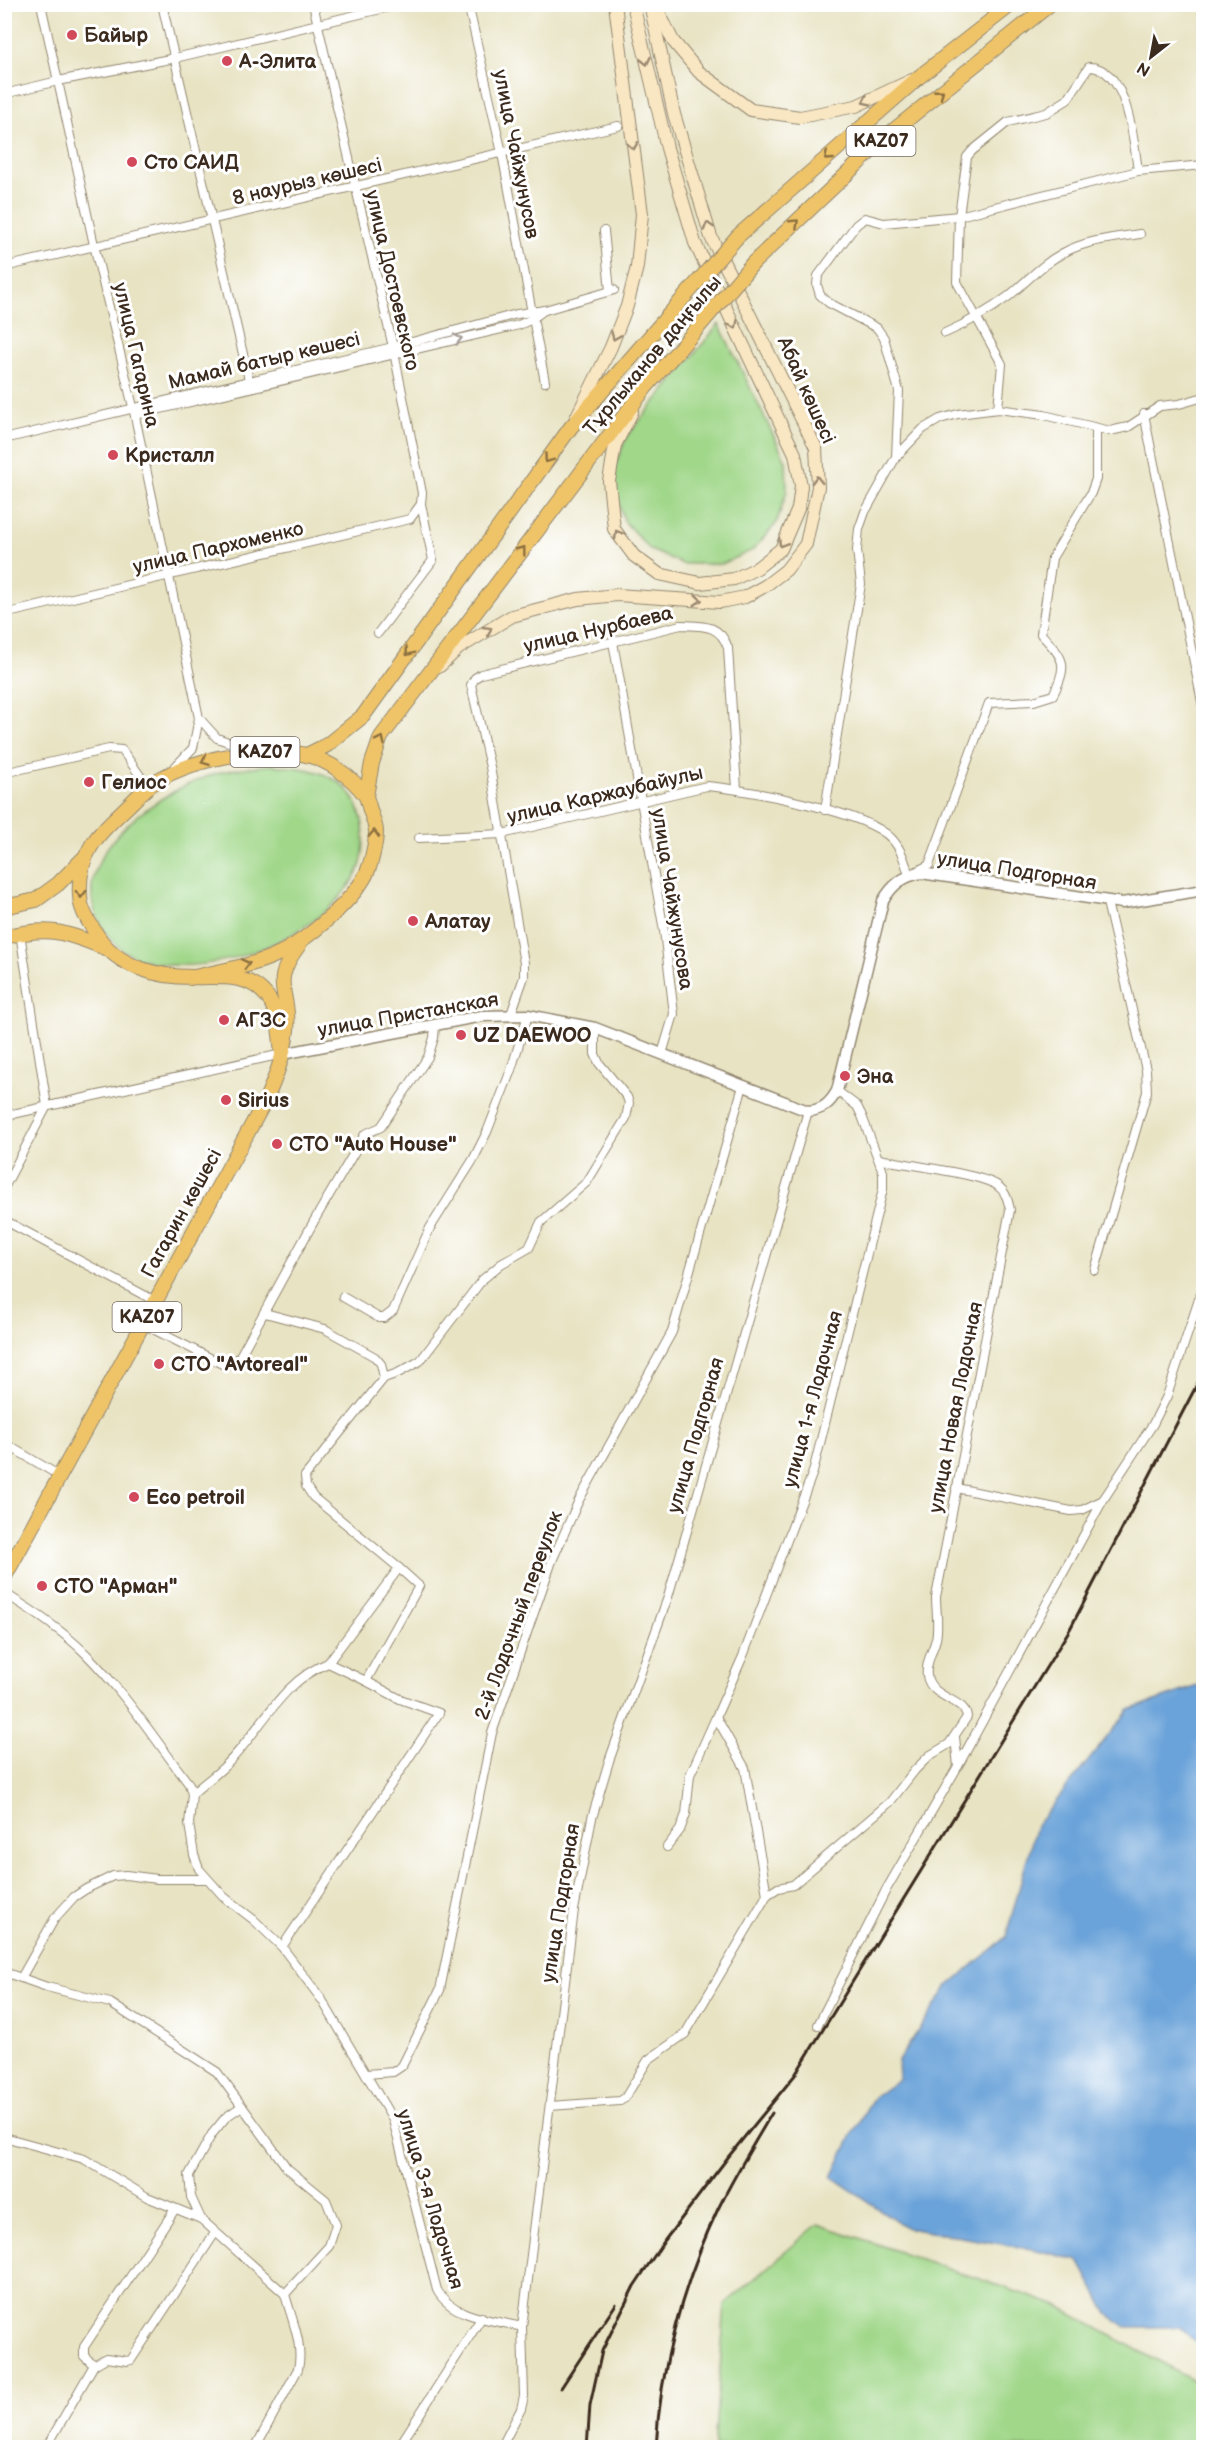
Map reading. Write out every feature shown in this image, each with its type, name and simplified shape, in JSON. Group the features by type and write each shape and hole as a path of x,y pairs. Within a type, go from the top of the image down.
{"highway":[{"name":"Тұрлыханов даңғылы","path":"366,796 372,762 381,737 412,694 646,387 753,263 888,135 1050,4"},
{"name":"Тұрлыханов даңғылы","path":"307,755 327,745 363,716 571,427 738,236 919,76 1007,8"},
{"name":"KAZ07","path":"190,978 278,955 303,940 343,906 368,870 376,831 366,796 340,770 307,755 263,752 216,757 167,775 148,787 96,837 84,858 80,895 84,914 105,948 129,965 159,974 190,978 241,979 262,990 271,1001 279,1024 282,1054"},
{"path":"4,907 36,900 58,884 84,858"},
{"path":"4,937 50,930 71,934 105,948"},
{"name":"KAZ07","path":"282,1054 287,1020 282,990 283,973 288,959 303,940"},
{"name":"Гагарин көшесі","path":"4,1578 266,1101 279,1072 282,1054"}],"main road":[{"path":"571,427 615,336 627,306 637,267 642,214 615,4"},
{"name":"Абай көшесі","path":"633,4 667,148 695,243 795,454 801,486 798,509 781,549 757,568 734,579 700,583 659,574 634,556 614,529 609,481 615,445 646,387"},
{"name":"Абай көшесі","path":"412,694 459,648 512,616 578,599 618,595 720,602 745,597 765,586 786,570 806,544 818,487 816,448 711,237 674,114 650,4"},
{"path":"655,4 673,40 699,72 751,110 800,117 856,106 919,76"}],"street":[{"name":"улица Гагарина","path":"41,4 94,245 134,411 199,718 193,748 167,775"},
{"path":"162,4 249,380"},
{"name":"улица Достоевского","path":"313,4 393,351 422,493 421,504"},
{"path":"4,94 175,58 402,4"},
{"name":"улица Чайжунусов","path":"468,4 502,153 545,382"},
{"path":"998,409 1002,364 957,282 959,216 967,157 1008,122 1046,114 1067,100 1089,67 1098,67 1108,73 1124,99 1130,116 1138,171"},
{"name":"8 наурыз көшесі","path":"4,267 618,126"},
{"path":"896,457 898,391 885,338 877,328 829,303 820,295 817,285 818,276 856,225 865,218 884,223 959,216 1138,171 1203,165"},
{"name":"Мамай батыр көшесі","path":"4,439 393,351 612,291 604,231"},
{"path":"945,333 978,318 1044,265 1065,252 1088,243 1140,234"},
{"name":"Мамай батыр көшесі","path":"134,411 249,380 393,351"},
{"path":"825,810 861,584 857,550 859,529 865,512 896,457 923,429 940,419 958,414 998,409 1044,415 1110,431 1128,428 1144,414 1160,406 1179,404 1203,397"},
{"path":"1144,414 1203,712"},
{"path":"909,875 929,865 989,703 1034,701 1053,695 1062,676 1061,656 1041,634 1052,558 1091,493 1096,479 1095,429"},
{"path":"378,633 434,560 421,504"},
{"name":"улица Пархоменко","path":"4,614 410,519 421,504"},
{"name":"улица Нурбаева","path":"502,834 471,685 475,678 481,674 681,625 712,628 724,636 728,648 737,789"},
{"name":"улица Чайжунусова","path":"613,642 664,931 674,1014 662,1054"},
{"path":"199,718 217,738 239,748 263,752"},
{"path":"4,773 109,749 122,750 148,787"},
{"name":"улица Каржаубайулы","path":"419,838 502,834 707,786 737,789 848,815 882,830 892,838 900,849 909,875"},
{"path":"502,834 524,963 524,977 511,1014"},
{"name":"улица Подгорная","path":"837,1091 883,901 896,883 909,875 921,873 1122,903 1203,890"},
{"path":"1095,1270 1147,1092 1146,1070 1107,902"},
{"path":"4,1188 47,1106 20,933"},
{"name":"улица Пристанская","path":"4,1116 282,1054 482,1016 511,1014 596,1028 808,1111"},
{"path":"343,1297 379,1318 384,1318 393,1311 430,1228 473,1160 487,1132 511,1070 528,1015"},
{"path":"143,1324 222,1364 228,1365 240,1358 314,1221 365,1134 381,1127 429,1057 435,1025"},
{"path":"366,1681 419,1586 313,1497 306,1486 305,1476 384,1378 420,1360 483,1280 501,1264 529,1248 541,1222 587,1182 626,1118 629,1103 627,1097 599,1064 595,1054 596,1028"},
{"name":"2-й Лодочный переулок","path":"366,2074 393,2072 402,2066 440,1990 492,1733 552,1561 574,1510 672,1332 743,1086"},
{"path":"808,1111 825,1107 837,1091"},
{"name":"улица 1-я Лодочная","path":"667,1847 680,1830 686,1814 690,1774 743,1656 813,1472 883,1189 883,1172 879,1159 857,1107 837,1091"},
{"name":"улица Подгорная","path":"501,2448 521,2409 524,2396 522,2327 574,1910 592,1818 609,1761 668,1597 808,1111"},
{"name":"улица Новая Лодочная","path":"879,1159 985,1179 996,1185 1008,1200 1010,1210 936,1597 936,1641 928,1664 927,1675 931,1686 939,1694 962,1706 967,1713 968,1717 955,1737"},
{"path":"4,1220 155,1301"},
{"path":"818,2025 886,1890 958,1766 1103,1500 1153,1424 1167,1396 1203,1284"},
{"path":"264,1313 325,1329 375,1357 381,1364 384,1378"},
{"path":"4,1443 60,1476"},
{"path":"956,1488 1071,1511 1082,1510 1103,1500"},
{"path":"4,1593 45,1620 85,1652 111,1681 189,1785 192,1794 227,1764 293,1683 313,1669 328,1663 399,1568"},
{"path":"282,1947 439,1713 399,1699 328,1663"},
{"path":"716,1716 746,1768 767,1895"},
{"path":"550,2106 620,2101 625,2098 648,2060 685,2034 767,1895 778,1888 793,1884 843,1843 890,1802 929,1756 950,1744 955,1737"},
{"path":"955,1737 958,1766"},
{"name":"улица 3-я Лодочная","path":"192,1794 189,1824 194,1855 199,1869 206,1879 282,1947 322,2000 393,2120 437,2290 448,2305 482,2317 522,2327"},
{"path":"21,1978 55,1918 74,1897 86,1889 113,1876 206,1879"},
{"path":"4,1972 110,2003 217,2072 287,2168 326,2200 336,2225 329,2246 285,2294"},
{"path":"242,2106 226,2116 212,2134 189,2175 191,2197 201,2219 285,2294 299,2344 298,2369 255,2448"},
{"path":"4,2137 84,2159 147,2197 201,2219"},
{"path":"94,2365 84,2356 84,2347 174,2209"},
{"path":"46,2448 94,2365 106,2358 131,2360 215,2233"},
{"path":"398,2448 482,2317"}],"green space":[{"path":"719,324 786,461 787,491 776,524 753,550 722,564 683,564 650,550 625,522 616,498 615,466 627,436"},
{"path":"272,765 322,773 337,781 353,797 363,829 363,852 360,867 340,897 324,913 304,927 259,950 234,958 210,963 163,964 132,956 117,946 99,921 92,895 96,871 108,847 126,826 149,807 174,791 222,772"},
{"path":"818,2224 1055,2305 1203,2386 1203,2447 714,2447 725,2304"}],"water":[{"path":"1204,1684 1203,2347 1179,2327 1126,2327 1108,2314 1079,2261 1037,2250 907,2228 832,2177 853,2133 874,2097 899,2079 898,2061 948,1986 1006,1937 1036,1826 1129,1710"}],"railway":[{"path":"587,2448 590,2405 602,2351 634,2286 665,2240 729,2156 795,2075 1070,1629 1204,1371"},
{"path":"656,2448 662,2386 668,2356 694,2266 724,2197 772,2113"},
{"path":"561,2388 616,2304"}],"place":[{"name":"Байыр","path":"72,35"},
{"name":"А-Элита","path":"227,61"},
{"name":"Сто САИД","path":"132,162"},
{"name":"Кристалл","path":"113,455"},
{"name":"Гелиос","path":"89,782"},
{"name":"Алатау","path":"413,921"},
{"name":"АГЗС","path":"224,1020"},
{"name":"UZ DAEWOO","path":"461,1035"},
{"name":"Эна","path":"845,1076"},
{"name":"Sirius","path":"226,1100"},
{"name":"СТО \"Auto House\"","path":"277,1144"},
{"name":"СТО \"Avtoreal\"","path":"159,1364"},
{"name":"Eco petroil","path":"134,1497"},
{"name":"СТО \"Арман\"","path":"42,1586"}]}
